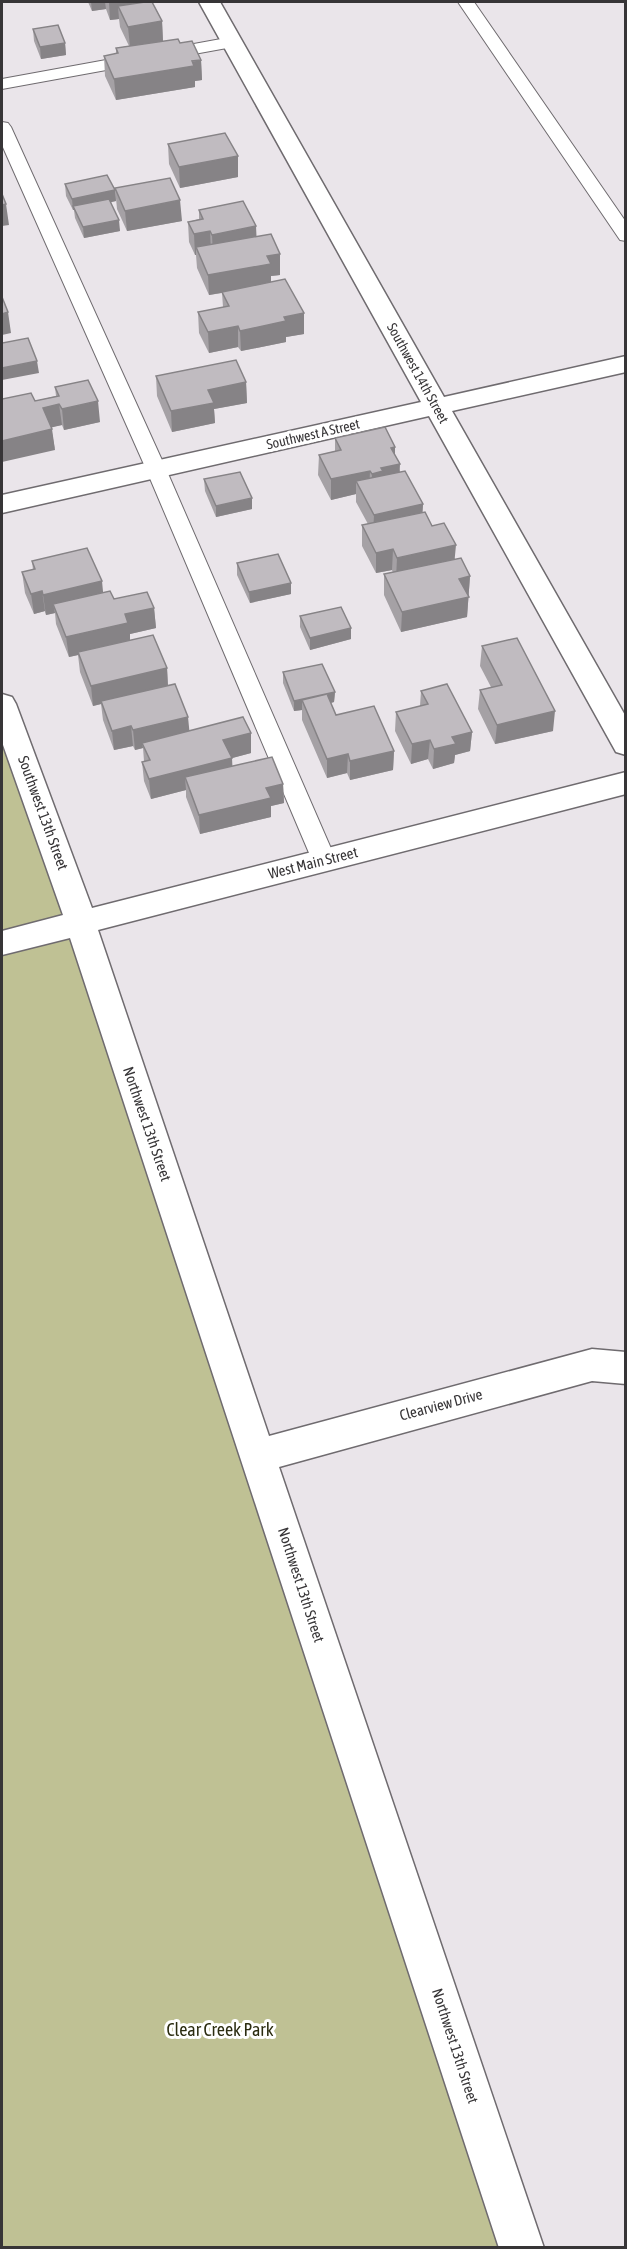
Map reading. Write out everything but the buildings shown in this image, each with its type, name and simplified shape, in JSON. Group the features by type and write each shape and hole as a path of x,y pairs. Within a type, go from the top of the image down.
{"street":[{"name":"Southwest 14th Street","path":"209,2 626,744"},
{"name":"Southwest A Street","path":"2,504 626,364"},
{"name":"Southwest 13th Street","path":"2,704 66,876 79,923"},
{"name":"West Main Street","path":"2,943 626,783"},
{"name":"Northwest 13th Street","path":"79,923 522,2247"},
{"name":"Clearview Drive","path":"258,1456 591,1365 626,1368"}],"lane":[{"path":"466,2 626,236"},
{"path":"2,84 232,42"},
{"path":"2,127 156,469 324,860"}],"green space":[{"name":"Clear Creek Park","path":"2,704 8,718 522,2247 2,2247"}]}
